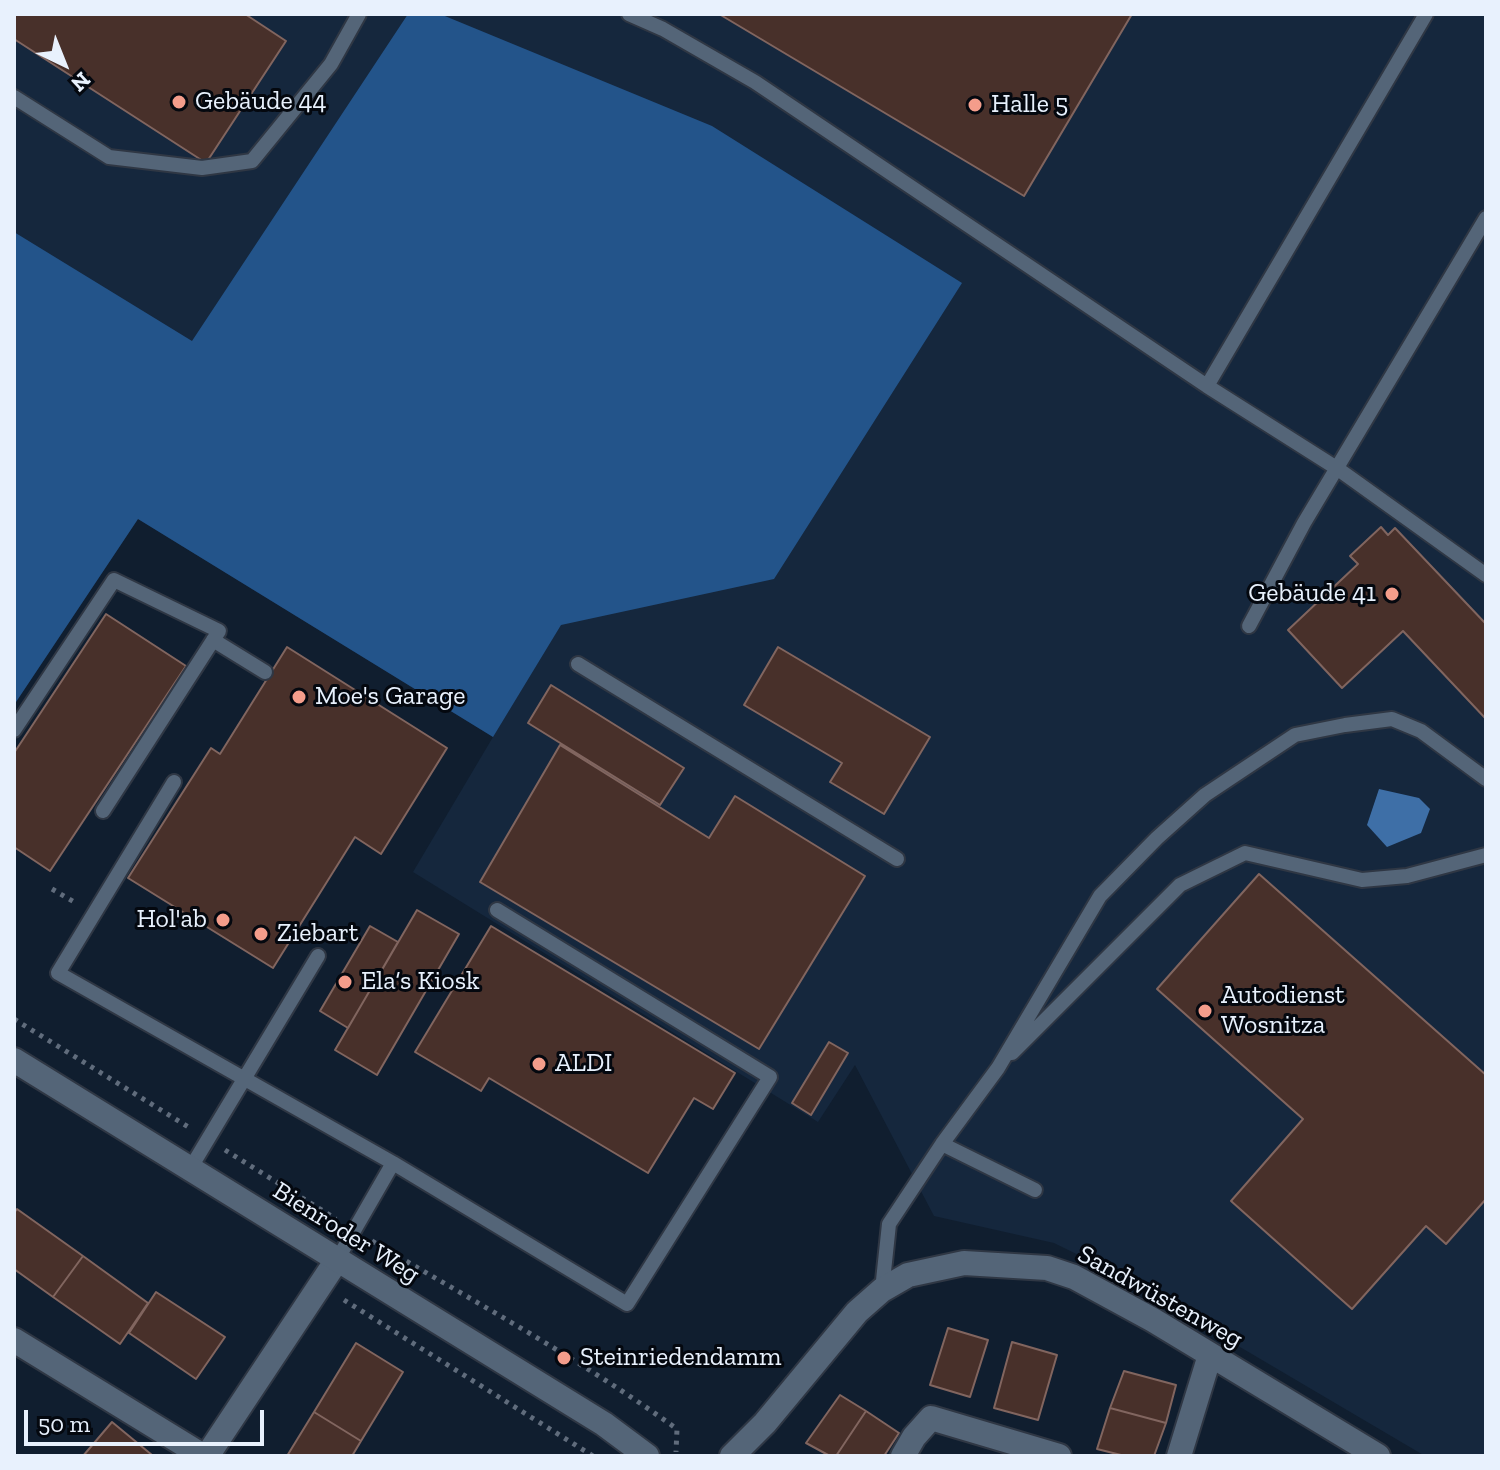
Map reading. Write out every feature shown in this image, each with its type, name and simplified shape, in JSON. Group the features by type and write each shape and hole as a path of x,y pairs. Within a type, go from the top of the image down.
{"street":[{"name":"Bienroder Weg","path":"14,1060 621,1434 647,1456"},
{"path":"14,1340 205,1456 337,1260"},
{"name":"Sandwüstenweg","path":"732,1456 765,1423 857,1312 882,1290 908,1275 964,1263 1047,1268 1100,1290 1378,1456"},
{"path":"1179,1456 1210,1355"},
{"path":"903,1456 914,1437 931,1418 1059,1456"}],"lane":[{"path":"14,97 109,157 202,168 252,161 331,64 359,14"},
{"path":"629,14 663,29 755,82 1207,386 1338,469 1486,575"},
{"path":"1207,386 1426,14"},
{"path":"1249,626 1304,523 1486,218"},
{"path":"14,730 114,580 219,631 103,811"},
{"path":"213,640 265,672"},
{"path":"578,664 897,859"},
{"path":"882,1290 889,1224 998,1068 1100,896 1205,795 1295,735 1392,719 1421,731 1486,779"},
{"path":"174,782 58,973 393,1163 627,1304 770,1077 497,910"},
{"path":"998,1068 1180,885 1245,853 1362,880 1407,876 1486,855"},
{"path":"190,1169 318,956"},
{"path":"942,1144 1035,1190"},
{"path":"337,1260 393,1163"}],"path":[{"path":"52,889 78,905"},
{"path":"676,1456 677,1429"}],"shaded area":[{"path":"14,14 1486,14 1486,1456 1425,1456 1111,1271 1054,1243 934,1216 855,1065 818,1122 413,872 493,737 138,519 14,705"},
{"path":"408,14 440,14 712,126 962,283 774,579 561,625 493,737 138,519 14,705 14,232 192,341"},
{"path":"1379,789 1419,798 1430,809 1421,833 1387,847 1367,825"}],"building":[{"name":"Gebäude 44","path":"14,14 245,14 286,41 206,163 14,39"},
{"name":"Halle 5","path":"719,14 1132,14 1024,196"},
{"name":"Gebäude 41","path":"1381,527 1388,535 1395,528 1486,624 1486,719 1403,631 1342,688 1288,630 1358,564 1350,556"},
{"path":"106,614 186,666 50,871 14,847 14,753"},
{"path":"287,647 447,748 381,854 355,837 273,968 128,878 211,748 220,754"},
{"path":"778,647 930,737 884,814 830,782 842,763 744,705"},
{"path":"551,685 684,768 660,805 528,723"},
{"path":"560,745 709,838 735,796 865,876 759,1049 480,882"},
{"path":"1259,874 1486,1075 1486,1199 1446,1244 1426,1226 1352,1309 1231,1201 1303,1119 1157,989"},
{"path":"417,910 459,934 377,1075 335,1050"},
{"path":"370,926 398,942 348,1028 320,1011"},
{"path":"491,926 735,1073 713,1109 694,1098 648,1173 489,1078 481,1091 415,1052"},
{"path":"829,1042 848,1053 811,1115 792,1103"},
{"path":"17,1209 83,1256 53,1297 14,1269 14,1213"},
{"path":"83,1256 148,1303 120,1344 53,1297"},
{"path":"156,1292 225,1337 196,1379 129,1333"},
{"path":"948,1328 988,1340 970,1397 930,1385"},
{"path":"1012,1342 1057,1355 1038,1420 994,1408"},
{"path":"356,1343 403,1372 361,1441 314,1412"},
{"path":"1124,1371 1176,1385 1166,1423 1110,1408"},
{"path":"840,1395 866,1411 836,1456 830,1456 806,1443"},
{"path":"1110,1408 1166,1423 1154,1456 1125,1456 1097,1449"},
{"path":"866,1411 899,1433 884,1456 836,1456"},
{"path":"314,1412 361,1441 352,1456 287,1456"},
{"path":"112,1422 152,1455 83,1456"}],"place":[{"name":"Gebäude 44","path":"179,102"},
{"name":"Halle 5","path":"975,105"},
{"name":"Gebäude 41","path":"1392,594"},
{"name":"Moe's Garage","path":"299,697"},
{"name":"Hol'ab","path":"223,920"},
{"name":"Ziebart","path":"261,934"},
{"name":"Ela‘s Kiosk","path":"345,982"},
{"name":"Autodienst Wosnitza","path":"1205,1011"},
{"name":"ALDI","path":"539,1064"},
{"name":"Steinriedendamm","path":"564,1358"}]}
